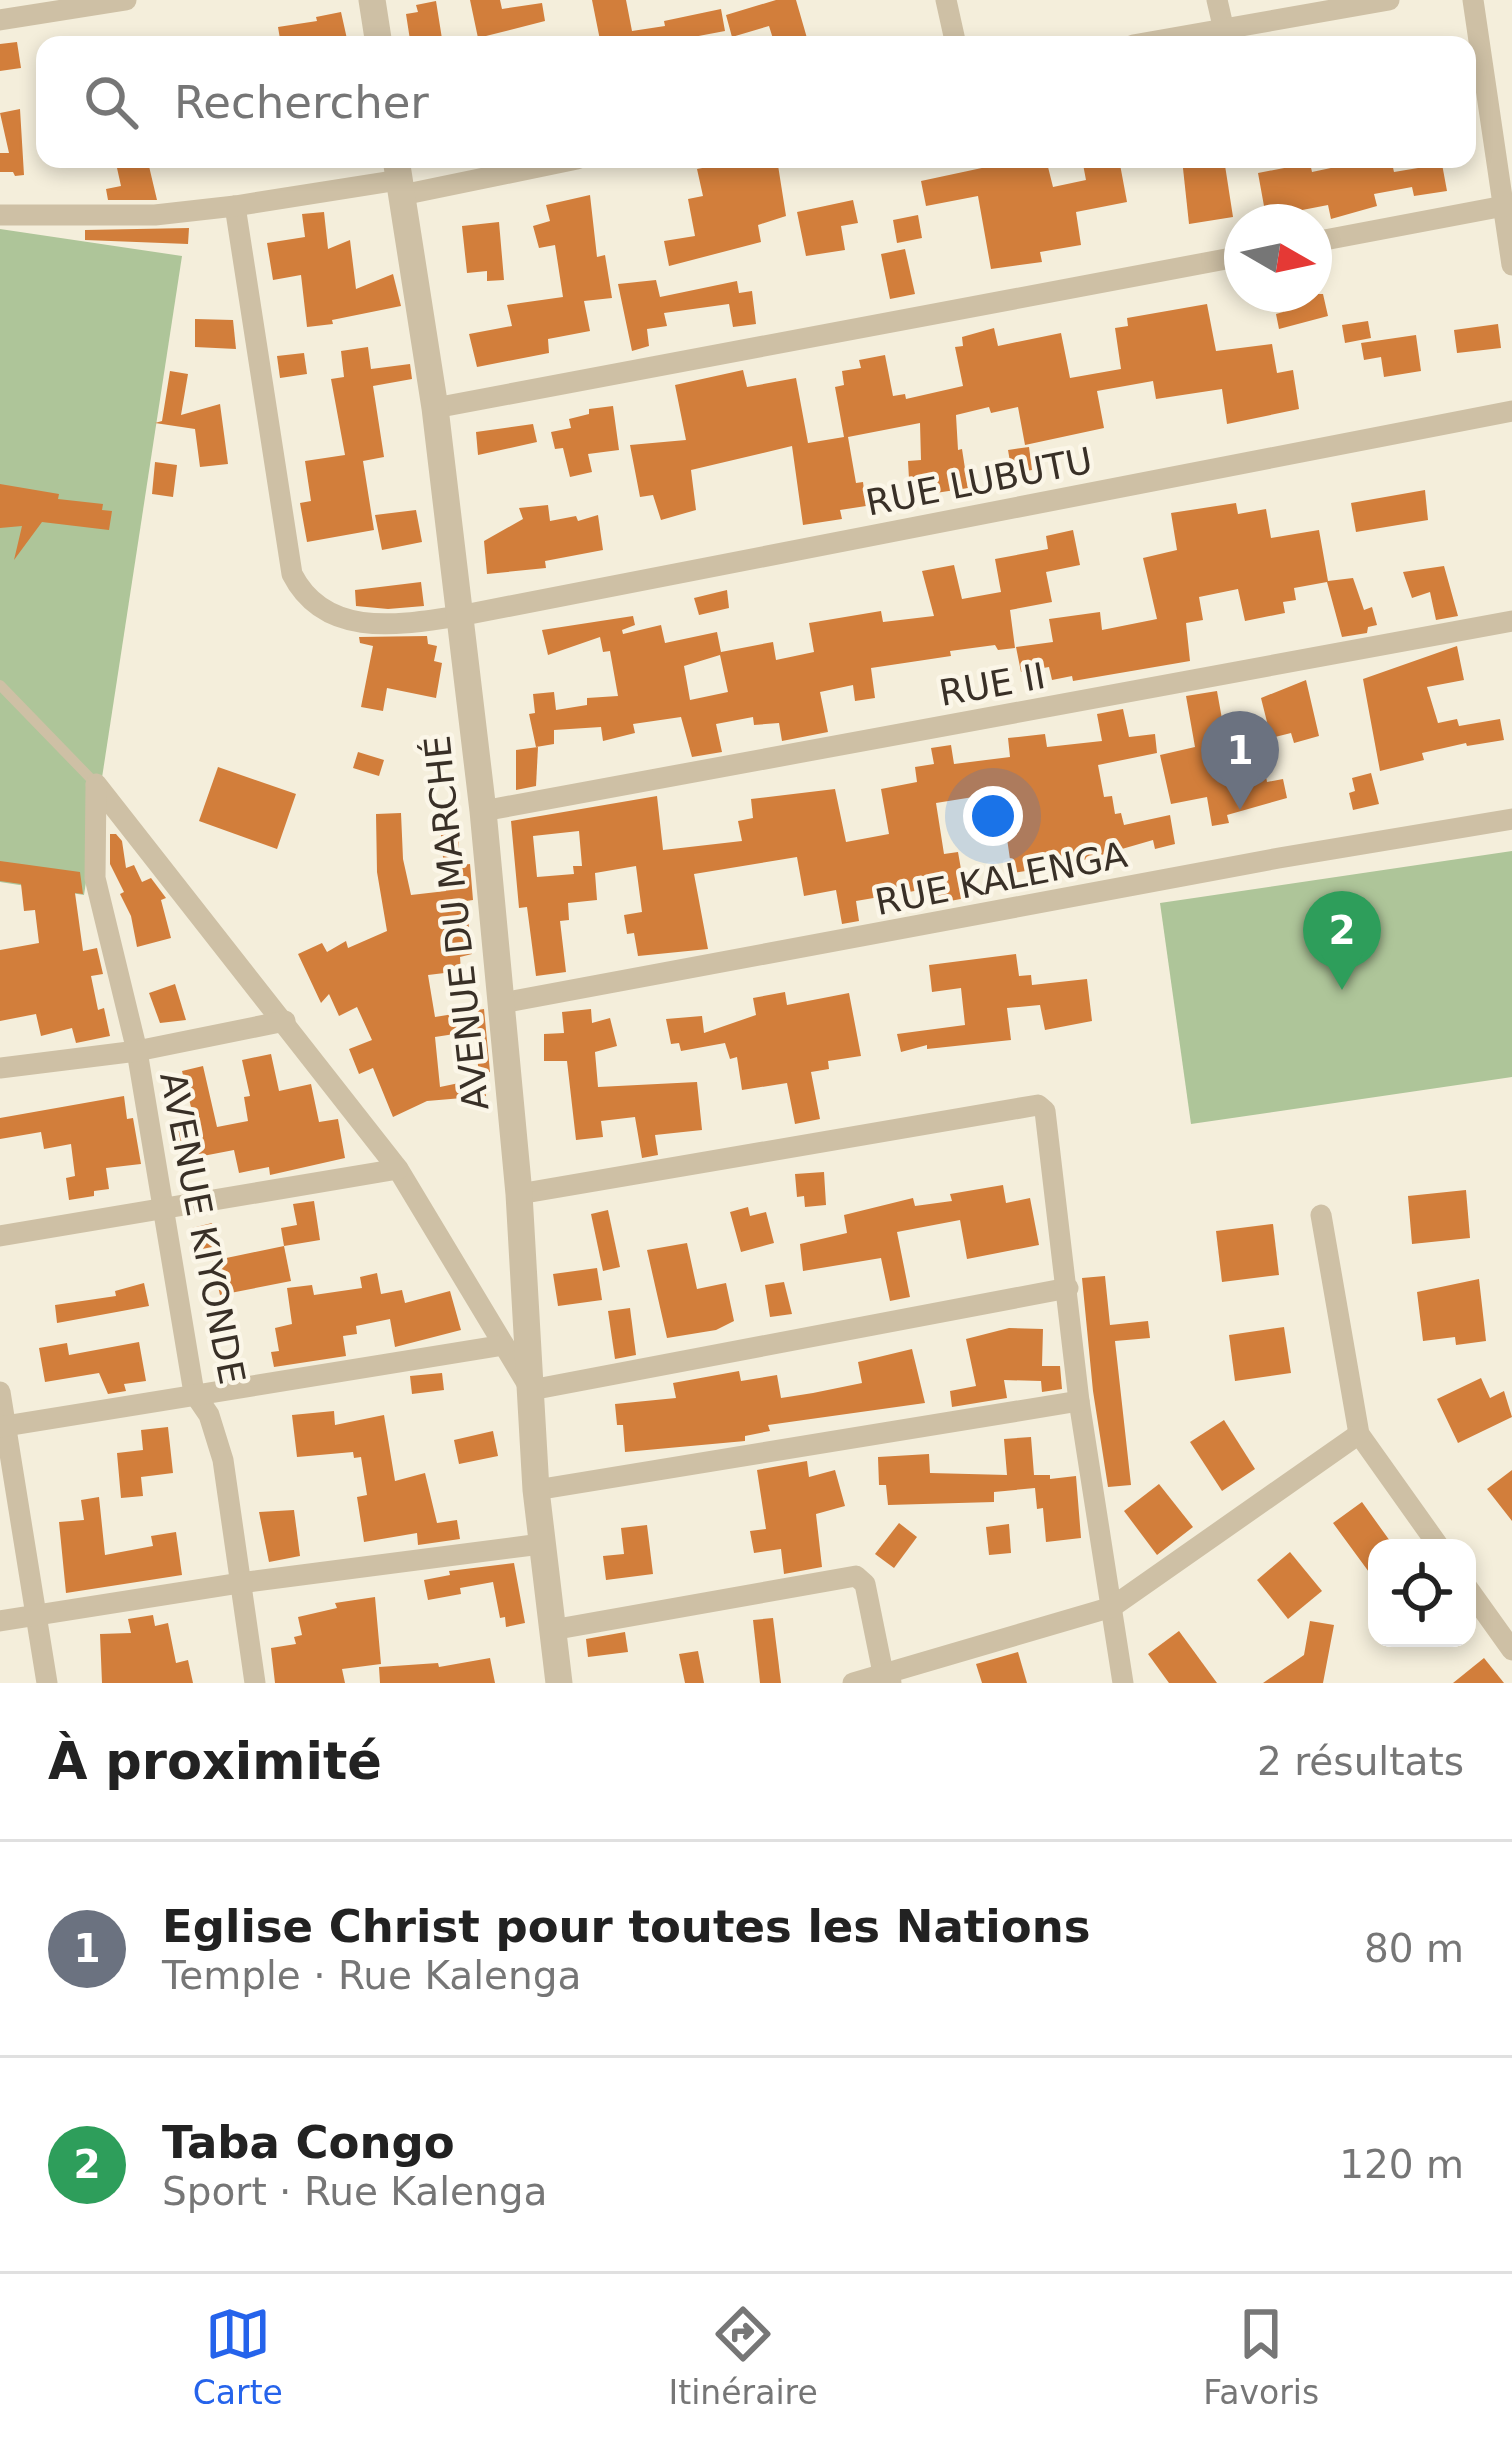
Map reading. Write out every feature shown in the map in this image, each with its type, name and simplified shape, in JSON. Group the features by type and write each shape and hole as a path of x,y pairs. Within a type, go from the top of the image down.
{"street":[{"path":"0,20 126,0"},
{"path":"372,0 378,36"},
{"path":"946,0 954,36"},
{"path":"1217,0 1222,26"},
{"path":"1175,36 1389,0"},
{"path":"1473,0 1512,265"},
{"path":"0,215 155,215 493,168"},
{"name":"AVENUE DU MARCHÉ","path":"399,178 435,408 483,812 519,1194 536,1490 559,1683"},
{"name":"RUE LUBUTU","path":"235,206 292,574 314,605 353,623 404,624 459,616 1512,411"},
{"path":"1332,239 1504,206"},
{"path":"435,408 1224,259"},
{"name":"RUE II","path":"483,812 1512,621"},
{"path":"96,784 398,1168 531,1390 1068,1288"},
{"name":"AVENUE KIYONDE","path":"96,784 95,878 137,1051 194,1393 208,1415 224,1460 255,1683"},
{"name":"RUE KALENGA","path":"502,1003 1512,819"},
{"path":"0,1068 137,1051 285,1021"},
{"path":"519,1194 1038,1105 1045,1111 1079,1401 1123,1683"},
{"path":"0,1236 398,1168"},
{"path":"1321,1215 1359,1434 1434,1539"},
{"path":"3,1427 504,1345"},
{"path":"0,1392 46,1683"},
{"path":"536,1490 1079,1401"},
{"path":"854,1683 887,1678 1112,1607 1359,1434"},
{"path":"0,1621 240,1583 541,1544"},
{"path":"552,1630 850,1576 863,1580 867,1590 887,1678"},
{"path":"1476,1599 1512,1650"}],"lane":[{"path":"0,686 96,784"}],"green space":[{"path":"0,229 182,256 84,895 0,882"},
{"path":"1512,851 1512,1077 1191,1124 1160,903"}],"building":[{"path":"470,0 500,0 502,9 542,3 545,21 478,36"},
{"path":"592,0 626,0 632,31 721,9 725,31 699,36 599,36"},
{"path":"776,0 796,0 806,36 772,36 769,26 732,36 726,15"},
{"path":"436,1 442,36 409,36 406,14 418,12 416,5"},
{"path":"341,12 346,36 280,36 278,27 317,21 316,17"},
{"path":"17,42 21,68 0,71 0,44"},
{"path":"20,109 24,175 15,176 0,172 0,153 9,153 0,113"},
{"path":"117,168 149,168 157,200 108,200 106,189 121,186"},
{"path":"778,168 786,216 758,225 761,242 669,266 664,241 695,236 688,199 703,196 697,169"},
{"path":"982,168 1048,168 1053,187 1086,180 1084,168 1121,168 1127,202 1076,212 1081,245 1040,252 1042,262 991,269 978,196 926,206 921,181"},
{"path":"1183,168 1225,168 1231,204 1224,204 1224,218 1189,224"},
{"path":"1311,168 1312,172 1393,168 1394,172 1443,168 1447,191 1414,196 1412,187 1374,194 1377,206 1332,219 1332,204 1264,204 1258,173"},
{"path":"590,195 597,257 605,255 612,298 584,301 590,331 548,339 549,353 477,367 469,334 512,326 507,305 563,297 555,245 539,248 533,226 550,221 546,205"},
{"path":"853,200 858,223 841,226 845,250 806,256 797,212"},
{"path":"324,212 328,249 350,240 356,289 393,274 401,306 307,327 301,275 273,280 267,243 305,237 302,214"},
{"path":"918,215 922,238 897,243 893,220"},
{"path":"499,222 504,280 487,281 487,271 467,273 462,226"},
{"path":"189,228 188,244 85,240 85,230"},
{"path":"905,249 915,294 890,299 881,254"},
{"path":"656,280 660,297 737,281 739,293 752,291 756,324 733,327 729,304 664,313 667,326 647,329 649,346 632,351 618,284"},
{"path":"1207,304 1216,351 1272,344 1277,373 1293,370 1299,409 1227,424 1222,389 1156,399 1153,381 1097,391 1104,428 1025,445 1018,407 991,413 989,407 956,415 958,450 962,449 968,488 910,497 908,461 921,460 920,423 848,437 856,483 863,482 866,506 840,510 842,519 803,525 792,446 691,470 696,510 661,520 653,495 640,497 630,445 686,440 675,385 743,370 747,387 796,378 808,443 844,437 835,387 844,385 842,371 861,368 859,360 885,355 893,396 905,394 906,399 963,386 955,347 963,346 962,337 994,328 998,346 1061,333 1070,378 1121,369 1115,328 1128,326 1127,318"},
{"path":"1327,312 1328,316 1279,329 1276,314"},
{"path":"195,319 233,320 236,349 195,347"},
{"path":"1368,321 1371,338 1345,343 1342,325"},
{"path":"1498,324 1501,348 1457,353 1454,330"},
{"path":"1416,335 1421,371 1384,377 1381,357 1364,360 1361,343"},
{"path":"368,347 371,369 410,364 412,379 373,386 384,457 363,461 374,530 307,542 300,503 311,501 305,461 345,455 331,379 344,377 341,351"},
{"path":"304,353 307,374 280,378 277,356"},
{"path":"170,371 188,374 181,415 220,404 228,464 200,467 195,429 155,423 162,421"},
{"path":"613,406 619,450 588,454 592,472 570,477 563,448 555,449 551,432 571,428 569,419 589,414 589,409"},
{"path":"533,424 537,442 478,455 476,432"},
{"path":"1029,447 1032,470 1012,473 1008,450"},
{"path":"155,462 177,465 173,497 152,494"},
{"path":"0,484 59,494 58,499 103,504 102,510 112,511 109,530 42,522 14,560 22,526 0,528"},
{"path":"1425,490 1428,520 1356,532 1351,503"},
{"path":"1236,503 1238,514 1266,509 1271,538 1319,530 1328,581 1353,578 1364,610 1372,607 1377,625 1368,627 1367,633 1342,637 1327,582 1294,588 1296,600 1283,602 1285,613 1245,621 1238,589 1199,597 1203,620 1186,623 1190,661 1073,681 1072,676 1052,680 1049,667 1021,672 1016,647 1053,642 1049,619 1100,612 1102,630 1157,619 1143,558 1177,550 1171,513"},
{"path":"548,505 550,521 598,515 603,550 545,561 546,568 487,574 484,541 523,519 519,508"},
{"path":"416,510 422,542 382,550 375,515"},
{"path":"1073,530 1080,565 1046,572 1052,602 1010,610 1015,648 998,650 995,645 950,651 951,656 871,668 875,698 855,701 853,685 820,692 828,732 782,741 779,723 754,725 753,717 716,724 722,752 692,757 681,717 633,724 635,733 603,741 601,727 554,730 554,744 536,747 529,714 535,713 533,694 554,692 556,710 587,705 587,698 618,696 610,651 603,652 600,637 548,655 542,630 633,616 635,625 622,630 623,634 661,625 665,643 717,632 721,652 773,642 776,660 814,652 809,623 881,611 883,622 934,616 922,571 954,565 962,599 1001,592 995,559 1048,549 1046,536","holes":["720,655 728,692 690,700 684,666"]},
{"path":"1444,566 1458,616 1436,620 1430,592 1412,598 1403,572"},
{"path":"421,582 424,606 356,606 355,590"},
{"path":"727,590 729,608 699,615 694,598"},
{"path":"427,636 428,644 437,646 434,661 442,663 436,698 387,688 383,711 361,707 373,646 360,643 359,637"},
{"path":"1457,646 1464,680 1427,687 1438,723 1457,719 1459,726 1500,719 1504,740 1422,753 1424,760 1380,771 1363,679"},
{"path":"1306,680 1319,736 1294,743 1291,733 1271,738 1261,698"},
{"path":"1217,691 1227,747 1260,741 1267,782 1283,779 1287,798 1227,815 1229,823 1212,826 1207,797 1171,804 1160,755 1195,747 1186,696"},
{"path":"1123,709 1129,737 1155,734 1157,753 1098,765 1104,797 1112,796 1115,814 1121,813 1124,825 1170,815 1175,844 1155,849 1153,840 1070,864 1012,873 1004,818 995,819 992,794 936,803 944,854 958,852 966,898 934,904 932,888 856,901 859,921 842,924 836,890 804,896 797,857 694,874 708,949 638,956 634,933 627,934 624,915 642,912 636,866 595,873 597,900 568,903 569,920 560,921 566,972 536,976 527,907 519,908 511,821 657,796 663,850 742,841 738,821 753,818 751,799 835,789 846,842 889,834 881,789 917,782 915,767 934,764 931,748 951,745 954,764 1010,757 1008,738 1045,734 1047,747 1102,741 1097,714","holes":["579,831 582,866 573,866 574,874 537,877 533,836"]},
{"path":"538,747 536,786 516,790 516,750"},
{"path":"358,752 384,760 379,776 353,768"},
{"path":"218,767 296,794 277,849 199,821"},
{"path":"1371,773 1379,804 1353,810 1352,778"},
{"path":"401,813 411,895 446,891 441,835 458,833 460,865 470,864 473,900 466,901 472,954 460,957 461,971 428,975 435,1017 484,1009 490,1072 479,1074 474,1031 435,1037 440,1087 483,1078 486,1096 427,1101 393,1117 373,1068 359,1074 349,1049 372,1040 357,1007 339,1016 329,994 321,1003 298,954 322,943 327,952 346,941 348,948 387,931 377,872 376,814"},
{"path":"110,834 122,841 126,868 134,865 142,882 151,878 166,898 161,900 171,938 137,947 131,916 120,894 124,892 110,864"},
{"path":"0,861 80,872 83,894 75,893 83,951 97,948 103,974 91,976 110,1036 76,1043 72,1028 41,1036 36,1014 0,1021 0,950 39,943 35,910 24,911 21,884 0,881"},
{"path":"1016,954 1019,976 1031,975 1032,985 1087,979 1092,1021 1045,1030 1040,1005 1007,1008 1011,1040 927,1049 927,1045 901,1052 897,1034 965,1025 961,988 932,992 929,965"},
{"path":"175,984 186,1020 160,1023 149,993"},
{"path":"785,992 787,1005 849,993 861,1056 828,1061 829,1069 811,1072 820,1119 795,1124 787,1083 742,1090 737,1057 730,1059 725,1043 681,1051 679,1043 671,1044 666,1019 702,1016 704,1033 756,1015 753,998"},
{"path":"591,1009 592,1023 610,1018 617,1046 595,1052 598,1087 697,1082 702,1130 655,1135 658,1155 642,1158 635,1117 601,1121 603,1137 576,1140 567,1061 544,1061 544,1034 564,1033 562,1012"},
{"path":"271,1054 279,1091 311,1084 319,1122 338,1119 345,1158 270,1175 269,1167 239,1173 234,1150 182,1160 177,1130 196,1127 182,1071 203,1066 217,1127 248,1121 244,1097 250,1096 242,1060"},
{"path":"124,1096 141,1164 106,1168 109,1189 94,1191 94,1196 69,1200 66,1178 75,1176 71,1144 44,1149 41,1132 0,1139 0,1118"},
{"path":"824,1172 826,1205 805,1207 804,1196 797,1197 795,1174"},
{"path":"1003,1185 1006,1203 1030,1198 1039,1245 967,1259 960,1220 897,1232 910,1297 890,1301 881,1258 803,1271 800,1244 847,1233 844,1215 913,1198 915,1206 952,1201 950,1194"},
{"path":"1466,1190 1470,1238 1412,1244 1408,1196"},
{"path":"314,1201 320,1240 284,1246 281,1228 297,1225 293,1204"},
{"path":"748,1207 750,1216 766,1212 774,1243 741,1252 730,1212"},
{"path":"608,1210 620,1267 603,1271 591,1214"},
{"path":"212,1223 217,1246 197,1250 192,1228"},
{"path":"1273,1224 1279,1275 1222,1282 1216,1231"},
{"path":"687,1243 697,1289 726,1283 734,1321 716,1330 667,1338 647,1250"},
{"path":"284,1246 291,1281 220,1295 212,1261"},
{"path":"597,1268 602,1300 558,1306 553,1274"},
{"path":"377,1273 381,1294 402,1290 405,1303 450,1291 461,1330 395,1347 390,1319 356,1326 357,1334 343,1336 346,1356 274,1367 271,1352 279,1351 275,1328 292,1324 287,1288 312,1285 314,1295 362,1288 360,1277"},
{"path":"1105,1276 1110,1325 1148,1321 1150,1338 1115,1341 1131,1485 1108,1487 1082,1278"},
{"path":"1479,1279 1486,1341 1456,1345 1455,1337 1423,1341 1417,1292"},
{"path":"784,1282 792,1314 770,1317 765,1285"},
{"path":"144,1283 149,1306 57,1323 55,1305 116,1296 115,1291"},
{"path":"630,1308 636,1355 615,1359 608,1311"},
{"path":"1284,1327 1291,1373 1235,1381 1229,1335"},
{"path":"1009,1328 1043,1329 1042,1366 1060,1366 1062,1389 1042,1392 1041,1381 1004,1380 1007,1398 952,1407 950,1391 976,1386 966,1339"},
{"path":"139,1342 146,1381 124,1384 126,1391 108,1394 99,1373 45,1382 39,1348 67,1343 69,1355"},
{"path":"912,1349 925,1403 768,1425 770,1431 745,1436 745,1441 625,1452 615,1404 676,1398 673,1383 739,1371 741,1381 777,1375 781,1398 862,1383 858,1362"},
{"path":"442,1373 444,1390 412,1394 410,1376"},
{"path":"1481,1378 1490,1398 1504,1391 1512,1417 1458,1443 1437,1399"},
{"path":"334,1411 335,1425 384,1415 395,1481 425,1473 437,1523 457,1520 460,1539 418,1545 417,1533 364,1542 357,1497 367,1495 361,1457 354,1458 353,1452 297,1457 292,1415"},
{"path":"1224,1420 1255,1469 1222,1491 1190,1442"},
{"path":"168,1427 173,1473 141,1477 143,1496 121,1498 117,1453 143,1450 141,1430"},
{"path":"493,1431 498,1456 459,1464 454,1440"},
{"path":"1031,1437 1034,1475 1050,1475 1050,1479 1076,1476 1081,1538 1046,1542 1043,1508 1037,1509 1035,1488 994,1492 994,1502 888,1505 886,1485 879,1485 878,1457 929,1454 930,1473 1007,1475 1004,1439"},
{"path":"807,1461 809,1477 835,1470 845,1506 816,1514 822,1567 784,1574 781,1549 754,1553 750,1531 766,1529 757,1470"},
{"path":"1512,1470 1512,1521 1487,1489"},
{"path":"1159,1484 1193,1527 1157,1555 1124,1511"},
{"path":"99,1497 105,1555 153,1546 151,1536 176,1532 182,1575 66,1593 59,1522 84,1520 81,1500"},
{"path":"1362,1502 1389,1539 1368,1539 1368,1571 1333,1523"},
{"path":"294,1510 300,1556 269,1562 259,1512"},
{"path":"899,1523 917,1537 894,1568 875,1554"},
{"path":"1009,1524 1011,1553 989,1555 986,1527"},
{"path":"647,1525 653,1574 606,1580 603,1556 624,1554 621,1528"},
{"path":"1290,1552 1322,1591 1288,1619 1257,1580"},
{"path":"514,1563 525,1623 506,1627 493,1582 428,1600 424,1580 450,1575 449,1571"},
{"path":"375,1597 381,1664 342,1669 345,1683 275,1683 271,1648 296,1644 294,1637 302,1635 298,1617 337,1608 335,1603"},
{"path":"153,1615 155,1626 168,1623 176,1663 188,1660 193,1683 102,1683 100,1634 131,1633 128,1619"},
{"path":"773,1618 781,1683 760,1683 753,1620"},
{"path":"1310,1621 1334,1625 1323,1683 1263,1683 1304,1655"},
{"path":"1179,1631 1217,1683 1169,1683 1148,1654"},
{"path":"625,1632 628,1652 588,1657 586,1639"},
{"path":"698,1651 704,1683 685,1683 679,1654"},
{"path":"1018,1652 1027,1683 982,1683 976,1664"},
{"path":"490,1658 495,1683 380,1683 379,1667 438,1663 439,1667"},
{"path":"1484,1658 1504,1683 1453,1683"}],"place":[{"name":"Eglise Christ pour toutes les Nations","path":"1240,810"},
{"name":"Taba Congo","path":"1342,990"}]}
